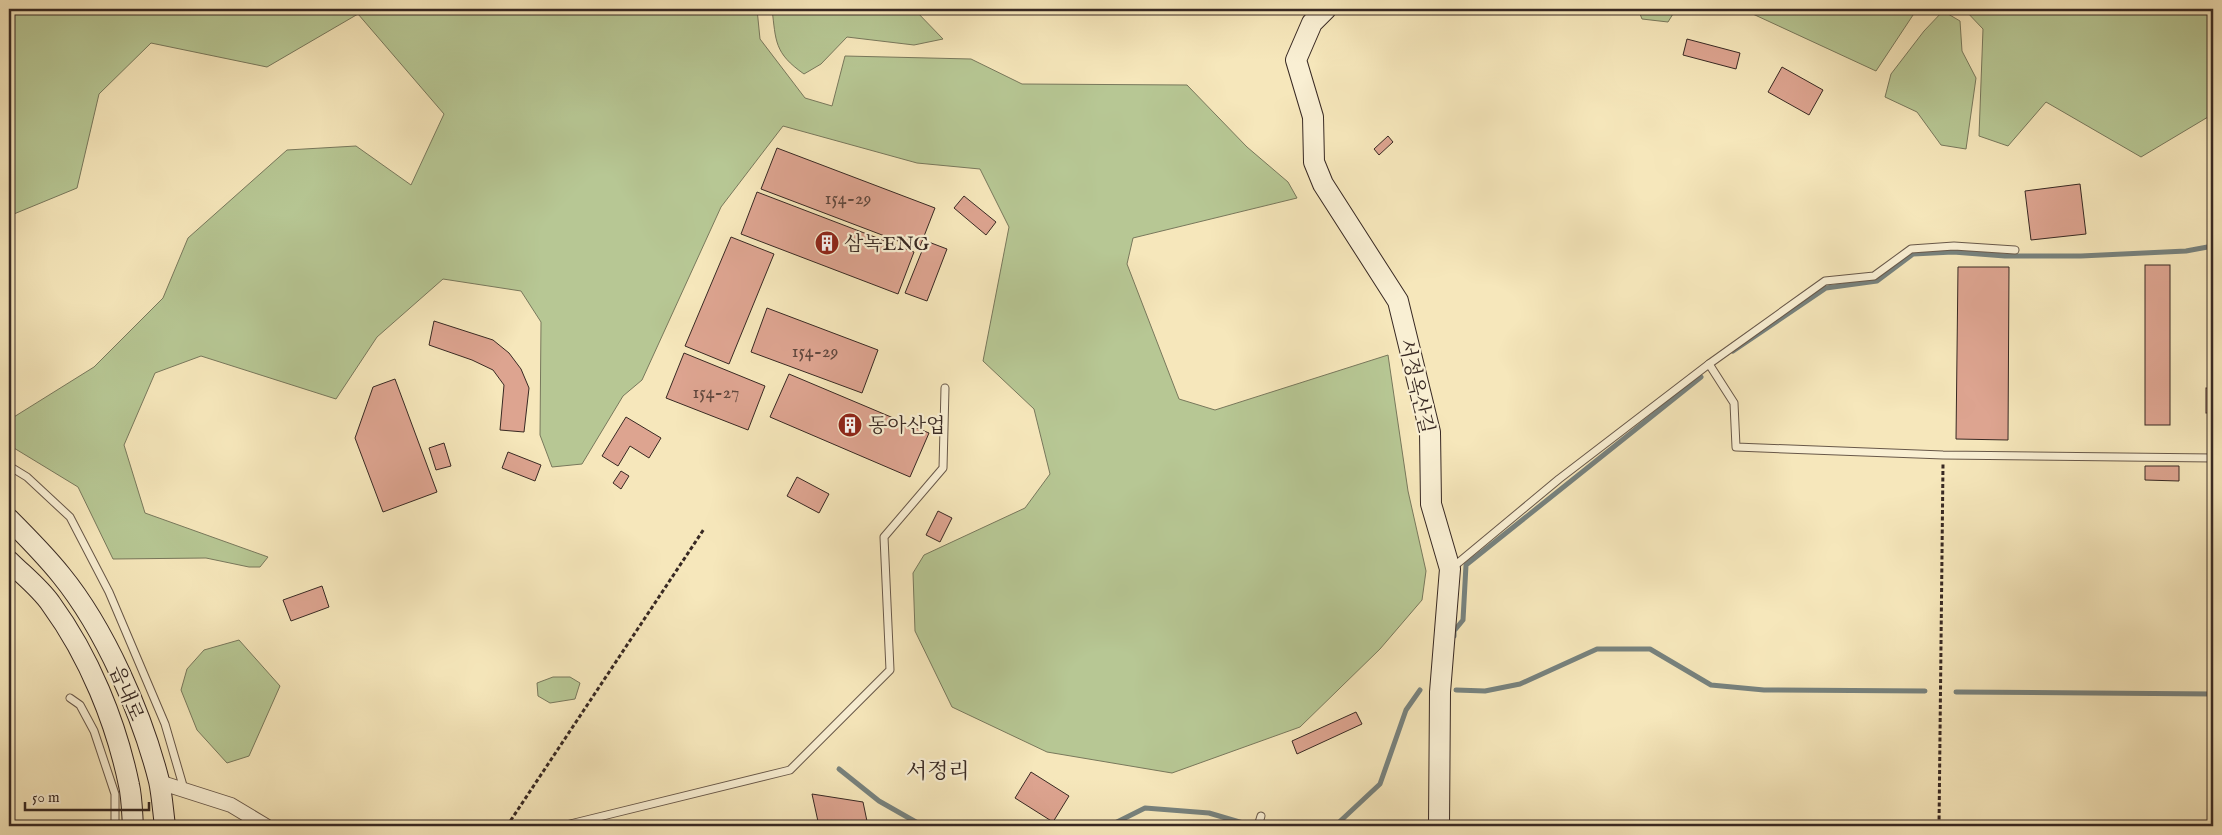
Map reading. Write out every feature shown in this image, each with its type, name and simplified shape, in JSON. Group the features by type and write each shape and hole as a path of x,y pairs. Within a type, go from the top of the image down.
{"street":[{"name":"서정옥산길","path":"1326,9 1312,23 1296,60 1313,117 1314,162 1323,184 1398,301 1430,432 1431,504 1450,569 1440,692 1438,826"},
{"name":"읍내로","path":"9,520 62,576 96,628 119,671 134,706 159,782 165,826"},
{"name":"읍내로","path":"9,561 50,603 72,636 91,673 118,743 130,786 133,826"},
{"path":"130,786 159,782 184,789 231,805 266,826"}],"lane":[{"path":"1450,569 1559,479 1709,364 1825,281 1874,276 1911,249 1954,246 2015,250"},
{"path":"1709,364 1734,403 1736,448 1943,454 2213,458"},
{"path":"562,826 790,770 890,670 884,537 943,468 945,388"},
{"path":"9,466 27,477 70,518 109,592 165,724 184,789"},
{"path":"70,698 80,705 94,731 115,794 115,826"},
{"path":"1258,826 1260,816"}],"path":[{"path":"1939,826 1943,454"},
{"path":"507,826 704,529"}],"green space":[{"path":"9,9 757,9 760,39 805,98 832,106 845,56 971,59 1022,84 1187,85 1247,147 1288,182 1297,198 1133,238 1127,264 1179,399 1215,410 1388,355 1408,491 1426,571 1422,600 1380,649 1300,727 1172,773 1047,752 952,707 915,631 913,573 924,555 1025,508 1050,474 1034,409 983,361 1009,227 980,169 917,163 783,126 721,207 642,380 623,396 582,464 552,467 540,435 541,322 521,291 443,279 377,337 336,399 201,356 155,373 124,445 145,513 268,557 260,567 249,567 206,558 113,559 78,487 9,445 9,420 94,367 163,298 188,238 287,150 356,146 411,185 444,114 358,14 267,67 151,43 99,94 77,188 9,216"},
{"path":"772,9 914,9 943,39 914,45 847,37 821,64 804,74 787,59 778,46"},
{"path":"1638,9 1676,9 1668,22 1642,19"},
{"path":"1742,9 1917,9 1876,71"},
{"path":"1964,9 2213,9 2213,114 2141,157 2046,102 2008,146 1979,136 1983,29"},
{"path":"1943,11 1960,21 1962,51 1976,78 1966,149 1941,145 1917,112 1885,97 1891,74 1924,31"},
{"path":"239,640 280,686 249,756 227,763 197,730 181,690 187,669 204,650"},
{"path":"553,677 570,677 580,683 575,699 550,703 538,696 537,683"}],"building":[{"path":"1687,39 1740,53 1736,69 1683,55"},
{"path":"1782,67 1823,90 1809,115 1768,92"},
{"path":"1388,136 1393,142 1379,155 1374,149"},
{"name":"삼녹ENG","path":"777,148 935,208 919,249 761,189"},
{"path":"2080,184 2086,234 2031,240 2025,191"},
{"name":"삼녹ENG","path":"757,192 914,252 898,294 741,234"},
{"name":"삼녹ENG","path":"964,196 996,222 986,235 954,208"},
{"path":"731,237 774,254 729,364 685,346"},
{"name":"삼녹ENG","path":"926,241 947,249 927,301 905,293"},
{"path":"2145,265 2170,265 2170,425 2145,425"},
{"path":"1958,267 2009,267 2008,440 1956,439"},
{"path":"767,308 878,350 862,393 751,352"},
{"path":"434,321 493,340 509,353 521,369 529,388 524,432 500,430 504,385 493,370 472,360 429,345"},
{"path":"684,353 765,386 748,430 666,398"},
{"name":"동아산업","path":"789,374 929,433 910,477 770,417"},
{"path":"395,379 437,492 383,512 355,438 373,387"},
{"path":"2206,388 2213,388 2213,413 2206,413"},
{"path":"626,417 661,438 649,458 630,446 618,466 602,456"},
{"path":"444,443 451,466 436,470 429,448"},
{"path":"508,452 541,465 535,481 502,468"},
{"path":"2145,466 2179,466 2179,481 2145,480"},
{"path":"621,471 629,476 621,489 613,483"},
{"path":"797,477 829,494 819,513 787,496"},
{"path":"938,511 952,518 940,542 926,535"},
{"path":"322,586 329,607 291,621 283,600"},
{"path":"1356,712 1362,724 1297,754 1292,741"},
{"path":"1031,772 1069,796 1053,822 1015,798"},
{"path":"812,794 863,802 868,826 819,826"}],"waterway":[{"path":"1733,351 1826,288 1877,281 1913,254 1953,252 2005,256 2081,256 2186,251 2213,246"},
{"path":"1454,636 1454,631 1463,620 1466,565 1701,377"},
{"path":"1456,690 1485,691 1520,684 1597,649 1650,649 1711,685 1764,690 1925,691"},
{"path":"1335,826 1380,784 1406,710 1420,690"},
{"path":"1956,692 2213,694"},
{"path":"839,769 879,801 923,826"},
{"path":"1109,826 1145,808 1209,813 1253,826"}],"place":[{"name":"삼녹ENG","path":"827,243"},
{"name":"동아산업","path":"850,425"}],"district":[{"name":"서정리","path":"938,770"}]}
